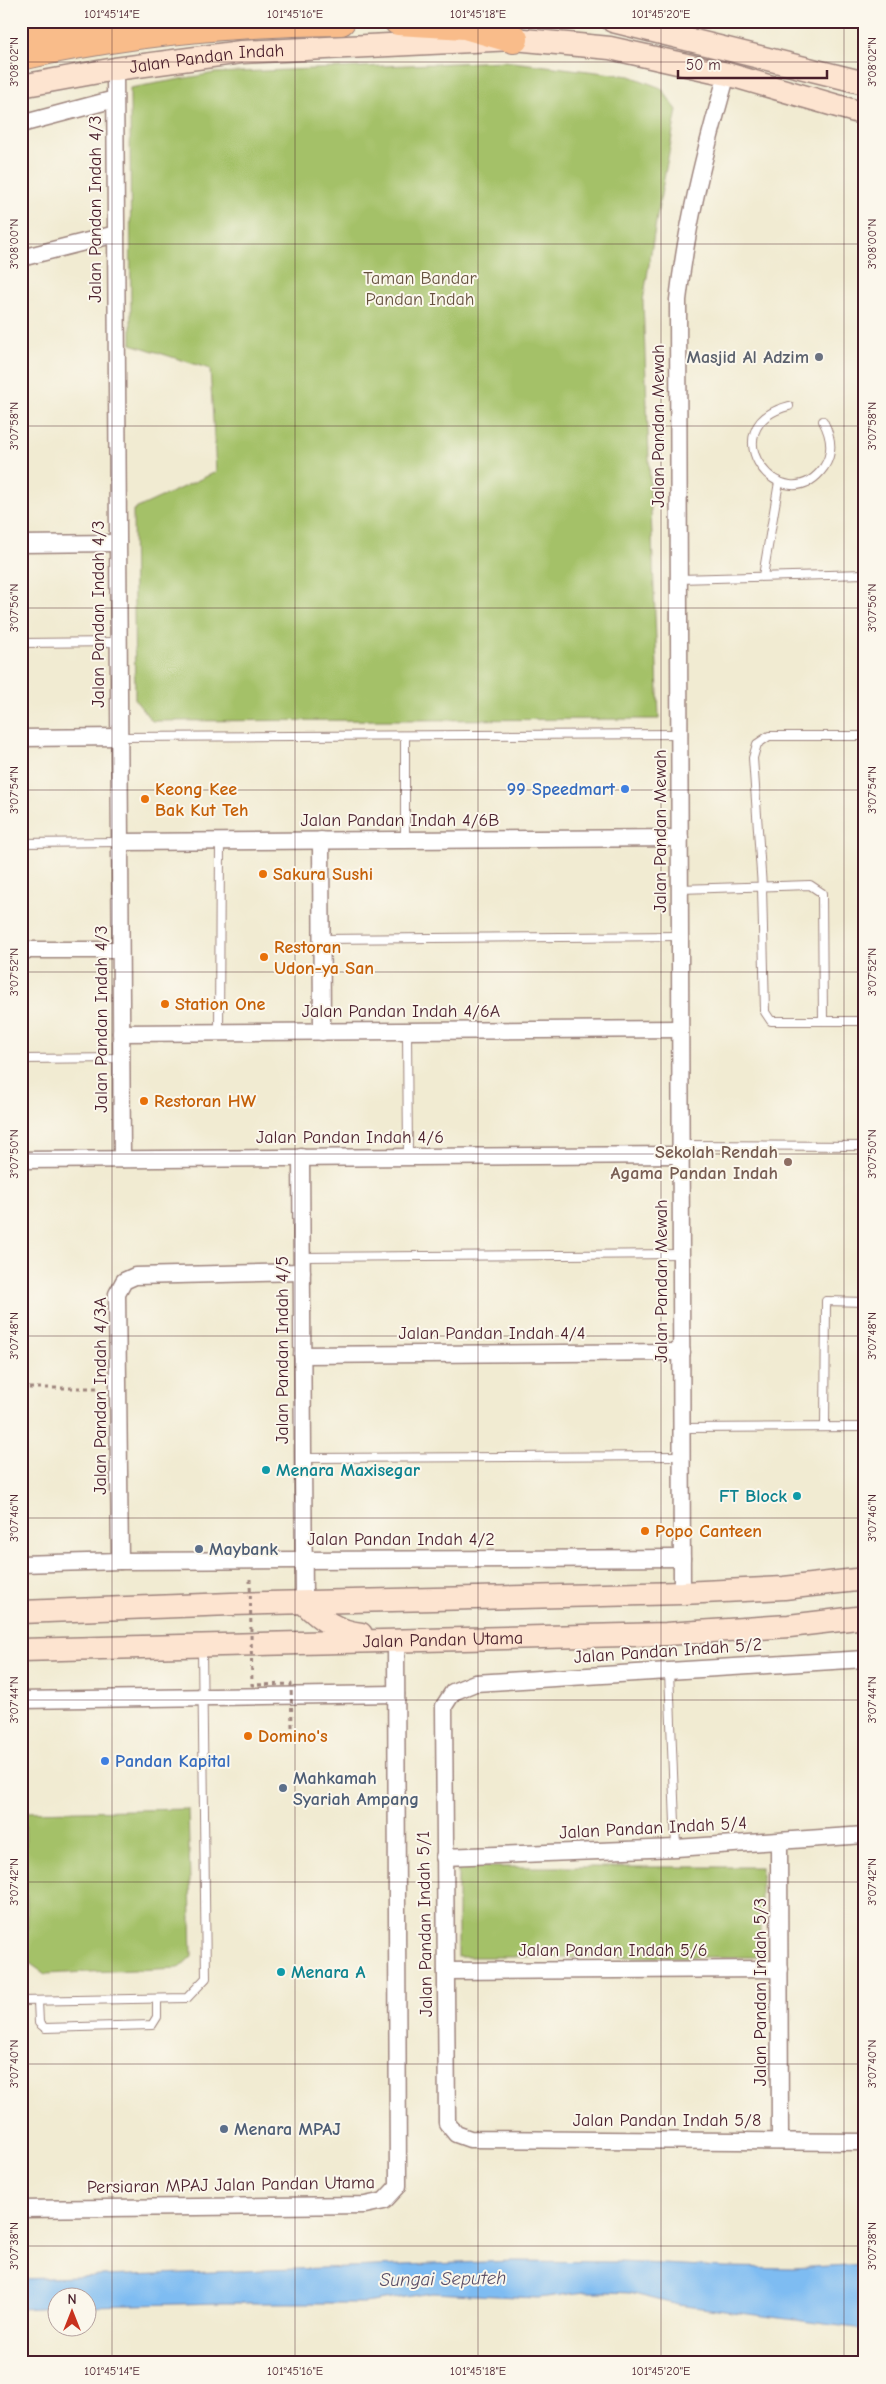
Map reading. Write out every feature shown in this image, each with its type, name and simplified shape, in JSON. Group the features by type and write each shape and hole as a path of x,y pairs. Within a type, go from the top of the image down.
{"highway":[{"path":"21,32 83,21"},
{"path":"21,56 62,47 142,35 286,22 341,21"},
{"path":"398,21 465,24 514,39"}],"main road":[{"path":"613,21 865,83"},
{"name":"Jalan Pandan Indah","path":"21,86 114,69 241,52 514,39 610,48 728,74 865,114"},
{"path":"21,1612 682,1593 784,1588 865,1579"},
{"path":"304,1603 316,1616 342,1631 396,1640"},
{"name":"Jalan Pandan Utama","path":"21,1650 202,1644 666,1634 789,1626 865,1617"}],"street":[{"name":"Jalan Pandan Indah 4/3","path":"114,69 122,1159"},
{"name":"Jalan Pandan Mewah","path":"682,1593 678,300 684,244 695,193 728,74"},
{"path":"21,124 114,99"},
{"path":"21,258 116,234"},
{"path":"21,544 118,543"},
{"path":"21,738 119,738"},
{"name":"Jalan Pandan Indah 4/6B","path":"120,842 680,838"},
{"path":"321,840 322,1032"},
{"path":"21,950 120,950"},
{"name":"Jalan Pandan Indah 4/6A","path":"121,1033 680,1029"},
{"name":"Jalan Pandan Indah 4/6","path":"21,1160 408,1157 680,1150"},
{"name":"Jalan Pandan Indah 4/5","path":"301,1158 304,1603"},
{"name":"Jalan Pandan Indah 4/3A","path":"120,1561 117,1294 124,1281 135,1276 302,1265"},
{"name":"Jalan Pandan Indah 4/4","path":"302,1355 682,1352"},
{"name":"Jalan Pandan Indah 4/2","path":"120,1561 682,1558"},
{"path":"21,1564 120,1561"},
{"name":"Persiaran MPAJ Jalan Pandan Utama","path":"21,2210 365,2205 384,2201 398,2186 396,1640"},
{"name":"Jalan Pandan Indah 5/2","path":"474,1683 865,1658"},
{"name":"Jalan Pandan Indah 5/1","path":"470,2139 456,2134 446,2123 444,1706 453,1692 474,1683"},
{"path":"21,1700 396,1694"},
{"name":"Jalan Pandan Indah 5/4","path":"444,1857 676,1848 865,1835"},
{"name":"Jalan Pandan Indah 5/3","path":"779,1842 780,2141"},
{"name":"Jalan Pandan Indah 5/6","path":"446,1971 780,1969"},
{"name":"Jalan Pandan Indah 5/8","path":"470,2139 865,2142"}],"lane":[{"path":"789,406 777,409 767,415 759,424 753,440 754,458 760,468 768,477 779,482 801,483 820,472 827,463 831,447 828,431 823,421"},
{"path":"763,576 779,482"},
{"path":"679,579 865,574"},
{"path":"21,643 118,642"},
{"path":"119,738 679,734"},
{"path":"405,736 405,840"},
{"path":"865,736 769,736 757,744 753,758 762,887 765,1012 771,1020 865,1021"},
{"path":"219,1033 220,841"},
{"path":"21,843 120,842"},
{"path":"680,888 810,885 822,893 823,1021"},
{"path":"322,939 680,936"},
{"path":"407,1031 408,1157"},
{"path":"21,1059 122,1058"},
{"path":"680,1150 865,1146"},
{"path":"302,1265 681,1254"},
{"path":"825,1428 826,1301 865,1302"},
{"path":"682,1428 865,1427"},
{"path":"303,1458 682,1456"},
{"path":"21,2001 187,1998 206,1978 202,1644"},
{"path":"669,1672 676,1848"},
{"path":"38,2001 39,2023 45,2028 152,2025 157,2017 157,1999"}],"path":[{"path":"21,1388 118,1388"},
{"path":"250,1578 252,1685 291,1684 292,1727"}],"green space":[{"name":"Taman Bandar Pandan Indah","path":"504,61 630,76 661,88 677,110 643,301 659,719 152,721 135,700 133,510 216,472 210,369 131,344 130,88 215,73"},
{"path":"188,1809 192,1956 179,1968 45,1974 28,1962 25,1812"},
{"path":"458,1867 761,1867 761,1957 458,1957"}],"water":[{"name":"Sungai Seputeh","path":"513,2261 620,2262 793,2268 865,2264 865,2329 678,2305 630,2293 609,2292 585,2292 538,2298 432,2293 365,2303 98,2306 98,2286 48,2286 48,2308 21,2309 21,2279"}],"place":[{"name":"Masjid Al Adzim","path":"819,357"},
{"name":"99 Speedmart","path":"625,789"},
{"name":"Keong Kee Bak Kut Teh","path":"145,799"},
{"name":"Sakura Sushi","path":"263,874"},
{"name":"Restoran Udon-ya San","path":"264,957"},
{"name":"Station One","path":"165,1004"},
{"name":"Restoran HW","path":"144,1101"},
{"name":"Sekolah Rendah Agama Pandan Indah","path":"788,1162"},
{"name":"Menara Maxisegar","path":"266,1470"},
{"name":"FT Block","path":"797,1496"},
{"name":"Popo Canteen","path":"645,1531"},
{"name":"Maybank","path":"199,1549"},
{"name":"Domino's","path":"248,1736"},
{"name":"Pandan Kapital","path":"105,1761"},
{"name":"Mahkamah Syariah Ampang","path":"283,1788"},
{"name":"Menara A","path":"281,1972"},
{"name":"Menara MPAJ","path":"224,2129"}]}
